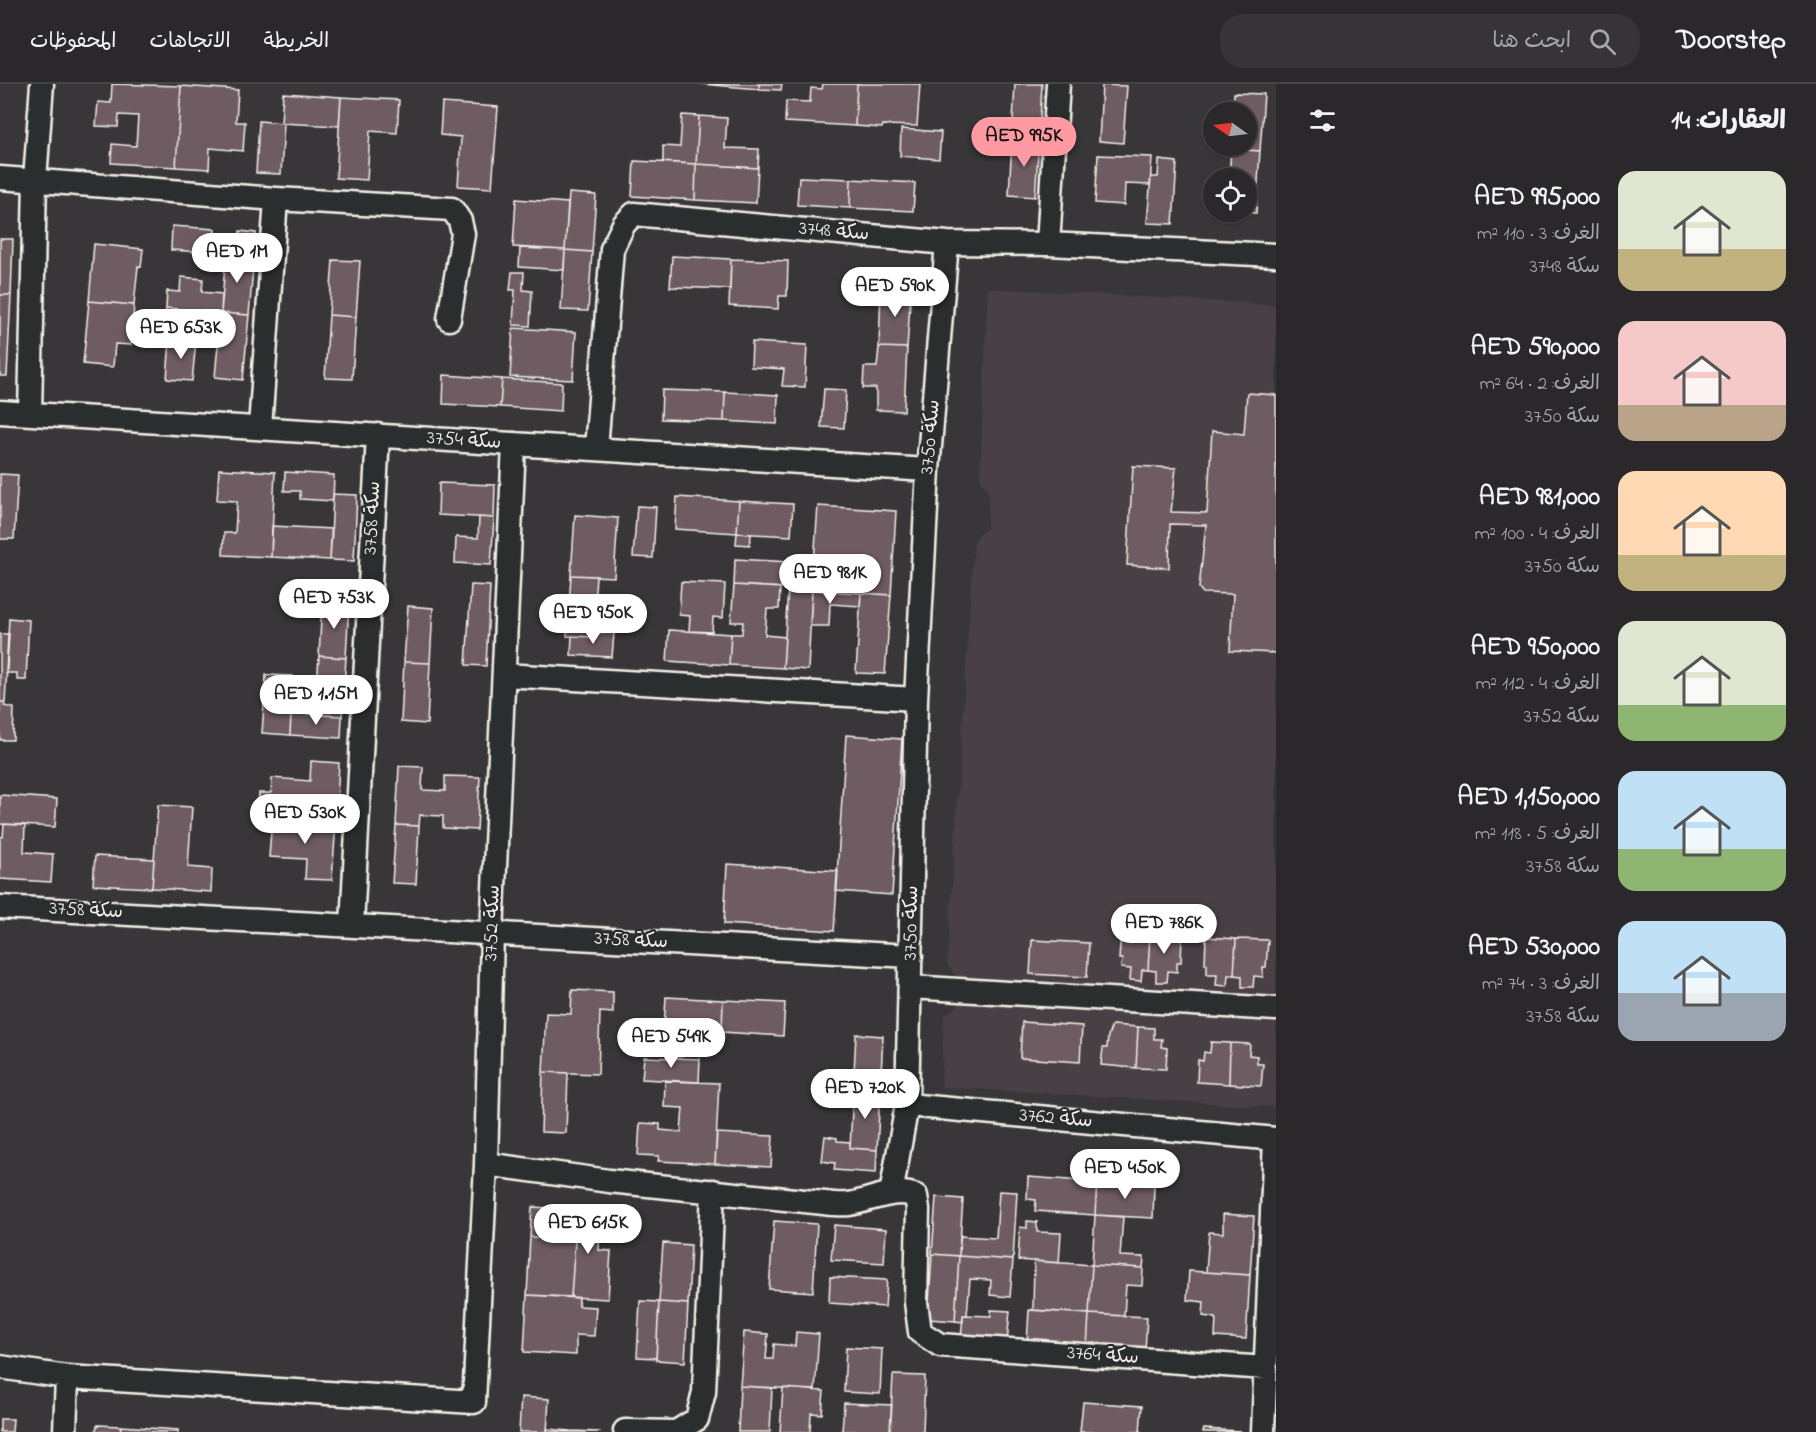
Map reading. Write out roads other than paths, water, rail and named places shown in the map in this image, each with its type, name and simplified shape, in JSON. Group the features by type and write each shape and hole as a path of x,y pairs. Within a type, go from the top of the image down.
{"street":[{"path":"30,414 35,180 42,84"},
{"path":"1048,244 1058,84"},
{"path":"0,178 276,199 452,209 460,221 463,234 449,319"},
{"path":"260,428 276,199"},
{"name":"سكة 3748","path":"596,449 612,249 624,224 634,214 947,243 1048,244 1276,255"},
{"name":"سكة 3750","path":"891,1194 907,1105 916,699 928,470 947,243"},
{"name":"سكة 3754","path":"0,412 928,470"},
{"name":"سكة 3758","path":"352,925 378,435"},
{"name":"سكة 3752","path":"67,1377 474,1401 486,1164 492,934 514,444"},
{"path":"504,675 916,699"},
{"name":"سكة 3758","path":"0,907 911,956"},
{"path":"910,987 1276,1009"},
{"name":"سكة 3762","path":"907,1105 1276,1139"},
{"path":"1263,1432 1276,1139"},
{"path":"486,1164 609,1181 847,1204 891,1194"},
{"path":"625,1431 676,1432 697,1419 704,1392 713,1191"},
{"name":"سكة 3764","path":"891,1194 908,1193 916,1196 918,1209 916,1302 920,1332 940,1345 1266,1368"},
{"path":"0,1367 67,1377 65,1432"}]}
